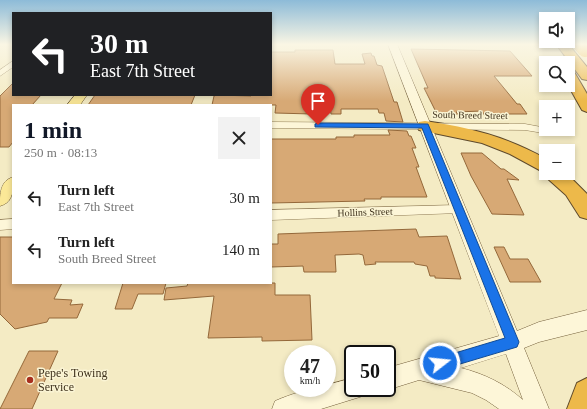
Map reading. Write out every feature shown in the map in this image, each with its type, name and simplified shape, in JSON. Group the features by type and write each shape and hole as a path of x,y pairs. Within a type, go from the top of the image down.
{"highway":[{"path":"573,63 587,76"},
{"path":"575,86 587,107"},
{"path":"425,126 464,131 486,137 518,150 539,163"},
{"path":"562,180 571,188 587,211"},
{"path":"582,409 587,393"}],"main road":[{"path":"74,104 80,96"},
{"path":"0,200 12,184"}],"street":[{"path":"400,63 513,342 538,409"},
{"path":"0,74 12,64"},
{"name":"South Breed Street","path":"272,125 525,127 539,129"},
{"name":"Hollins Street","path":"272,216 458,209"},
{"path":"0,225 12,224"},
{"path":"396,376 513,342 539,332 585,320"},
{"path":"419,369 472,381 504,396 516,409"},
{"path":"282,409 344,391"}],"building":[{"path":"272,63 376,63 377,65 382,66 394,102 397,102 403,122 386,121 384,113 379,113 378,109 341,109 341,114 331,114 330,105 312,105 312,114 275,113 276,105 272,104 212,104 214,96 272,96"},
{"path":"417,63 521,63 532,76 494,76 517,104 520,104 527,114 494,114 497,118 486,118 482,111 456,112 458,114 439,115 424,88 428,88"},
{"path":"12,84 12,96 40,96 33,104 12,104 12,143 9,147 0,147 0,96"},
{"path":"94,96 195,96 191,104 89,104"},
{"path":"388,130 407,131 409,136 411,136 416,148 412,148 419,167 416,167 427,197 381,197 381,199 364,199 365,201 272,203 272,139 336,139 336,137 354,137 354,135 390,135"},
{"path":"461,153 482,153 501,169 504,169 519,180 507,179 524,215 492,214 471,176"},
{"path":"416,229 419,237 447,236 461,279 435,278 435,276 430,276 427,266 415,264 414,262 375,262 376,264 365,265 363,255 359,254 335,255 336,272 304,272 303,266 272,267 272,244 278,244 278,234"},
{"path":"0,237 12,237 12,284 62,284 54,299 72,300 70,305 83,304 77,318 49,318 47,322 15,329 0,314"},
{"path":"494,247 504,247 510,259 528,259 541,282 510,282"},
{"path":"275,283 275,295 310,295 312,340 262,341 262,337 208,338 214,296 164,300 166,288 187,286 188,284"},
{"path":"123,284 166,284 163,294 138,294 132,309 115,309"},
{"name":"Pepe's Towing Service","path":"29,351 58,351 32,409 0,409"}],"place":[{"name":"Pepe's Towing Service","path":"30,380"}],"route":[{"path":"318,125 425,126 513,342 440,363"}]}
